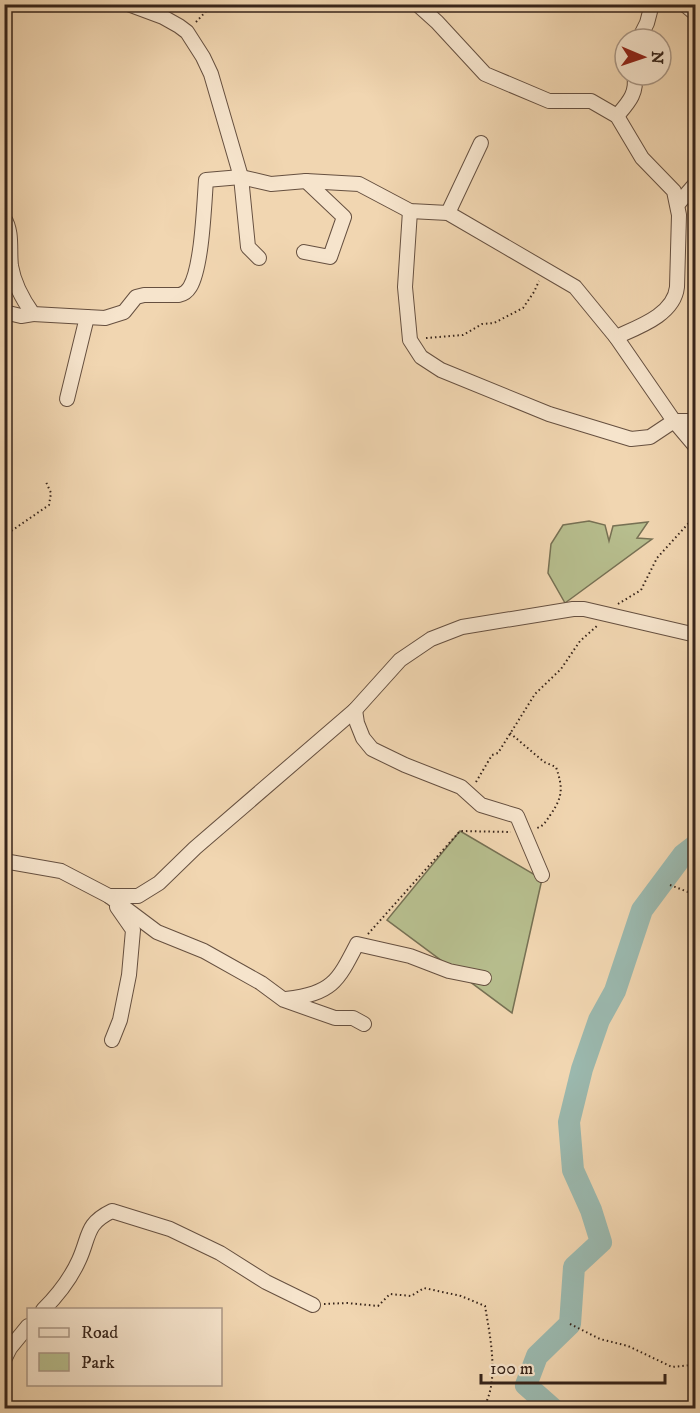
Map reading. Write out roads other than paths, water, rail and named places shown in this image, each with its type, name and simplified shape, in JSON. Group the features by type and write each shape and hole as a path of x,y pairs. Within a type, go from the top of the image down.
{"street":[{"path":"128,4 163,16 187,32 212,74 241,177 248,247 259,258"},
{"path":"417,4 437,22 485,74 549,101 591,101 617,116 642,158 674,191 678,204 677,287 674,298 654,320 616,338"},
{"path":"645,27 652,4"},
{"path":"684,4 696,14"},
{"path":"617,116 629,101 635,87"},
{"path":"448,213 481,143"},
{"path":"4,312 21,316 33,314 105,318 124,312 136,297 184,294 191,287 199,257 206,180 241,177 271,184 306,180 359,184 410,211 448,213 574,287 616,338 674,421 696,447"},
{"path":"304,252 330,257 345,217 306,180"},
{"path":"678,204 696,183"},
{"path":"410,211 405,287 410,340 421,357 441,370 549,414 631,439 650,437 674,421 696,421"},
{"path":"4,218 9,225 11,267 21,297 33,314"},
{"path":"67,399 87,317"},
{"path":"109,896 138,896 159,883 195,848 355,710 400,660 430,639 462,627 573,609 584,609 696,635"},
{"path":"355,710 363,738 372,749 461,787 481,805 517,816 542,875"},
{"path":"4,861 62,871 109,896 158,932 204,951 261,983 284,1000 335,1018 353,1018 364,1024"},
{"path":"109,896 133,930 129,975 120,1020 112,1040"},
{"path":"284,1000 305,997 326,990 341,975 357,944 410,956 449,971 484,978"},
{"path":"45,1308 62,1291 79,1260 86,1238 97,1218 112,1211 170,1229 220,1253 266,1282 313,1305"},
{"path":"4,1360 10,1348 27,1327"}],"waterway":[{"path":"552,1408 526,1385 537,1356 570,1324 574,1267 601,1242 591,1210 573,1170 569,1122 582,1069 599,1020 615,991 642,910 683,855 696,845"}]}
